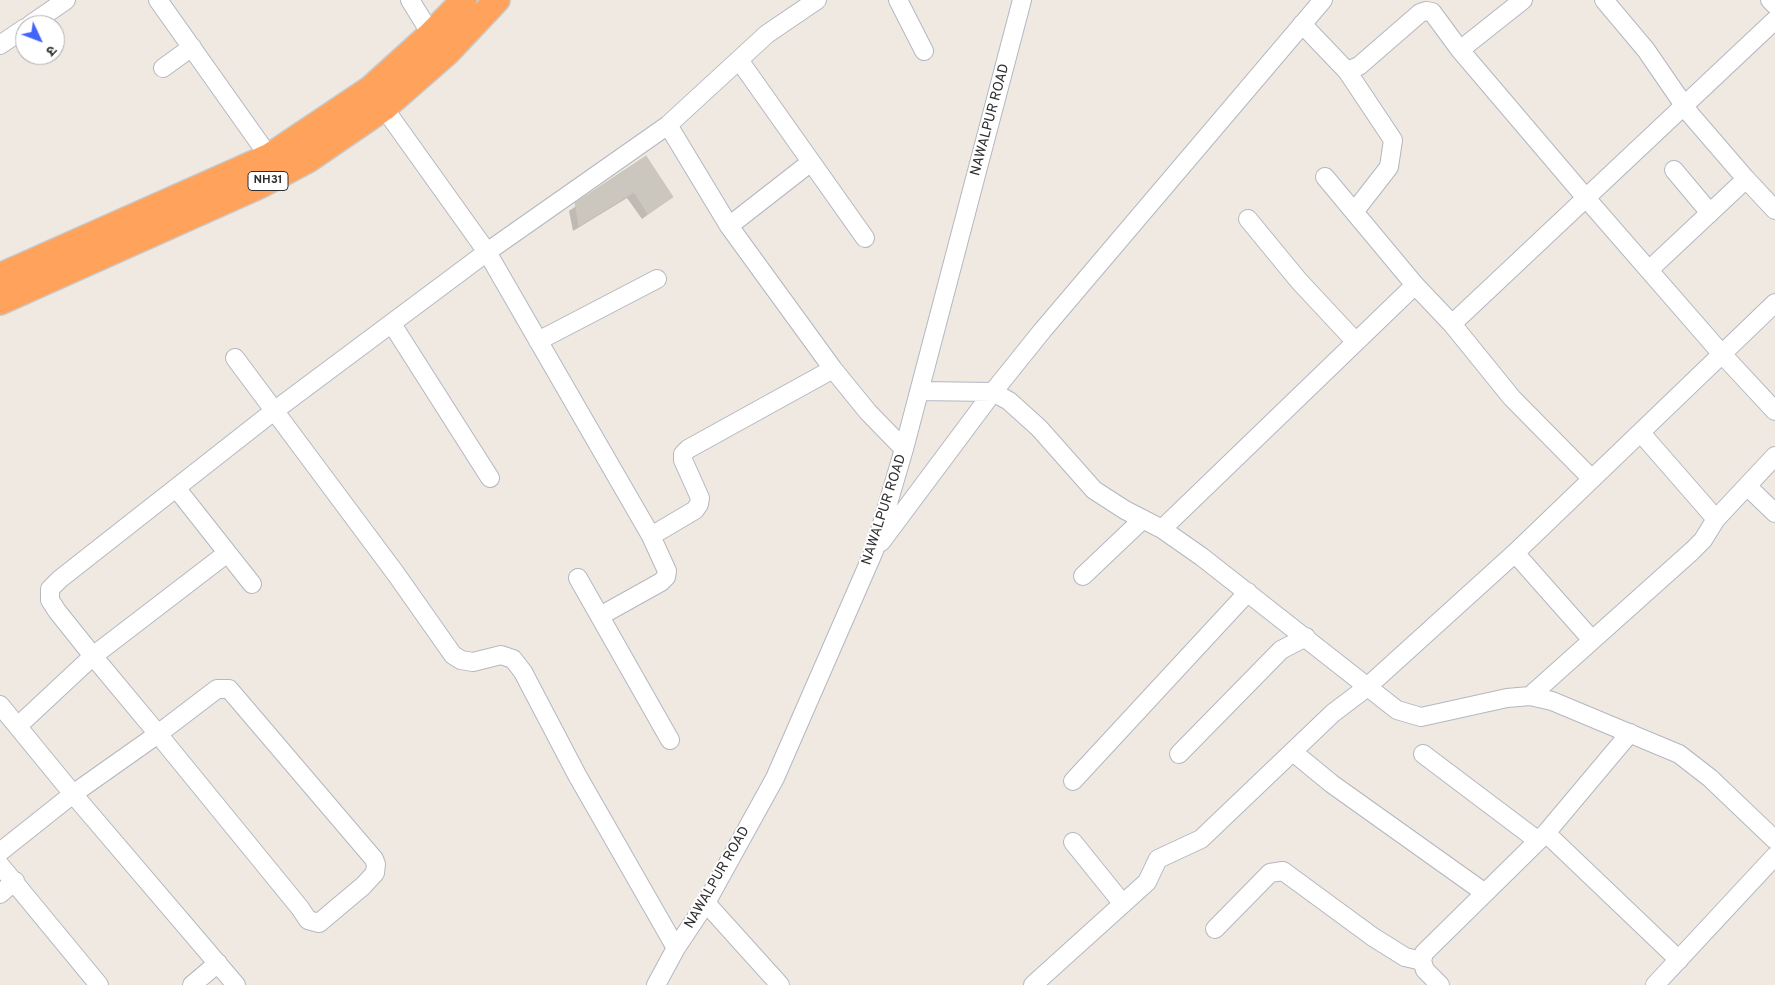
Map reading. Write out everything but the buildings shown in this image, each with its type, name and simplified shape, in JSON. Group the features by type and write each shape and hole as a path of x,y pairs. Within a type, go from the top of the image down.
{"highway":[{"name":"NH31","path":"0,302 275,166 370,89 431,34 464,0"},
{"name":"NH31","path":"0,276 275,166 308,160 384,108 448,52 497,0"}],"street":[{"path":"44,15 66,0"},
{"path":"158,0 275,166"},
{"path":"410,0 431,34"},
{"path":"0,852 73,794 158,734 217,689 229,689 374,859 376,864 375,873 363,886 319,923 308,920 158,734 93,656 50,600 50,589 60,579 274,411 487,252 668,125 768,34 817,0"},
{"path":"898,0 924,51"},
{"name":"NAWALPUR ROAD","path":"656,985 676,948 706,903 775,778 874,551 904,449 1022,0"},
{"path":"874,551 993,392 1322,0"},
{"path":"1460,50 1523,0"},
{"path":"1604,0 1646,50 1685,105 1746,179 1775,210"},
{"path":"1770,0 1775,6"},
{"path":"1347,71 1358,66 1420,13 1432,12 1460,50 1586,198 1721,354 1775,411"},
{"path":"1452,324 1775,20"},
{"path":"1302,24 1347,71 1394,140 1389,167 1354,212"},
{"path":"0,45 15,35"},
{"path":"163,68 192,47"},
{"path":"739,60 865,238"},
{"path":"384,108 487,252 651,536 667,571 666,577 661,582 600,616"},
{"path":"668,125 729,226 833,369 868,412 904,449"},
{"path":"729,226 811,162"},
{"path":"1674,170 1710,213"},
{"path":"1325,177 1414,285 1452,324 1512,398 1592,479"},
{"path":"1649,270 1746,179"},
{"path":"1248,219 1298,281 1355,341"},
{"path":"538,341 657,279"},
{"path":"1162,529 1414,285"},
{"path":"1033,985 1147,882 1158,859 1201,839 1333,713 1366,688 1515,554 1775,303"},
{"path":"392,324 490,478"},
{"path":"235,358 396,574 453,655 461,660 473,662 501,655 513,659 523,672 577,775 676,948"},
{"path":"651,536 695,510 699,504 700,498 683,460 683,454 688,449 833,369"},
{"path":"919,392 993,392 1022,410 1094,490 1162,529 1248,592 1306,637 1366,688 1397,710 1420,717 1507,698 1530,696 1552,701 1679,754 1710,778 1775,840"},
{"path":"1641,433 1716,520"},
{"path":"1530,696 1692,551 1703,540 1716,520 1775,456"},
{"path":"1747,486 1775,513"},
{"path":"176,489 226,554 252,584"},
{"path":"1083,576 1143,519"},
{"path":"18,726 93,656 226,554"},
{"path":"1515,554 1592,640"},
{"path":"578,578 670,740"},
{"path":"1073,781 1248,592"},
{"path":"1179,754 1281,650 1306,637"},
{"path":"0,704 73,794 236,985"},
{"path":"1440,985 1425,970 1422,961 1424,953 1541,836 1630,733"},
{"path":"1293,752 1332,784 1485,893"},
{"path":"1423,754 1541,836 1679,960"},
{"path":"1073,842 1123,904"},
{"path":"1655,985 1775,856"},
{"path":"0,865 99,985"},
{"path":"1215,929 1270,873 1283,871 1373,937 1405,957 1422,961"},
{"path":"0,894 15,881"},
{"path":"706,903 780,985"},
{"path":"192,985 218,963"}]}
